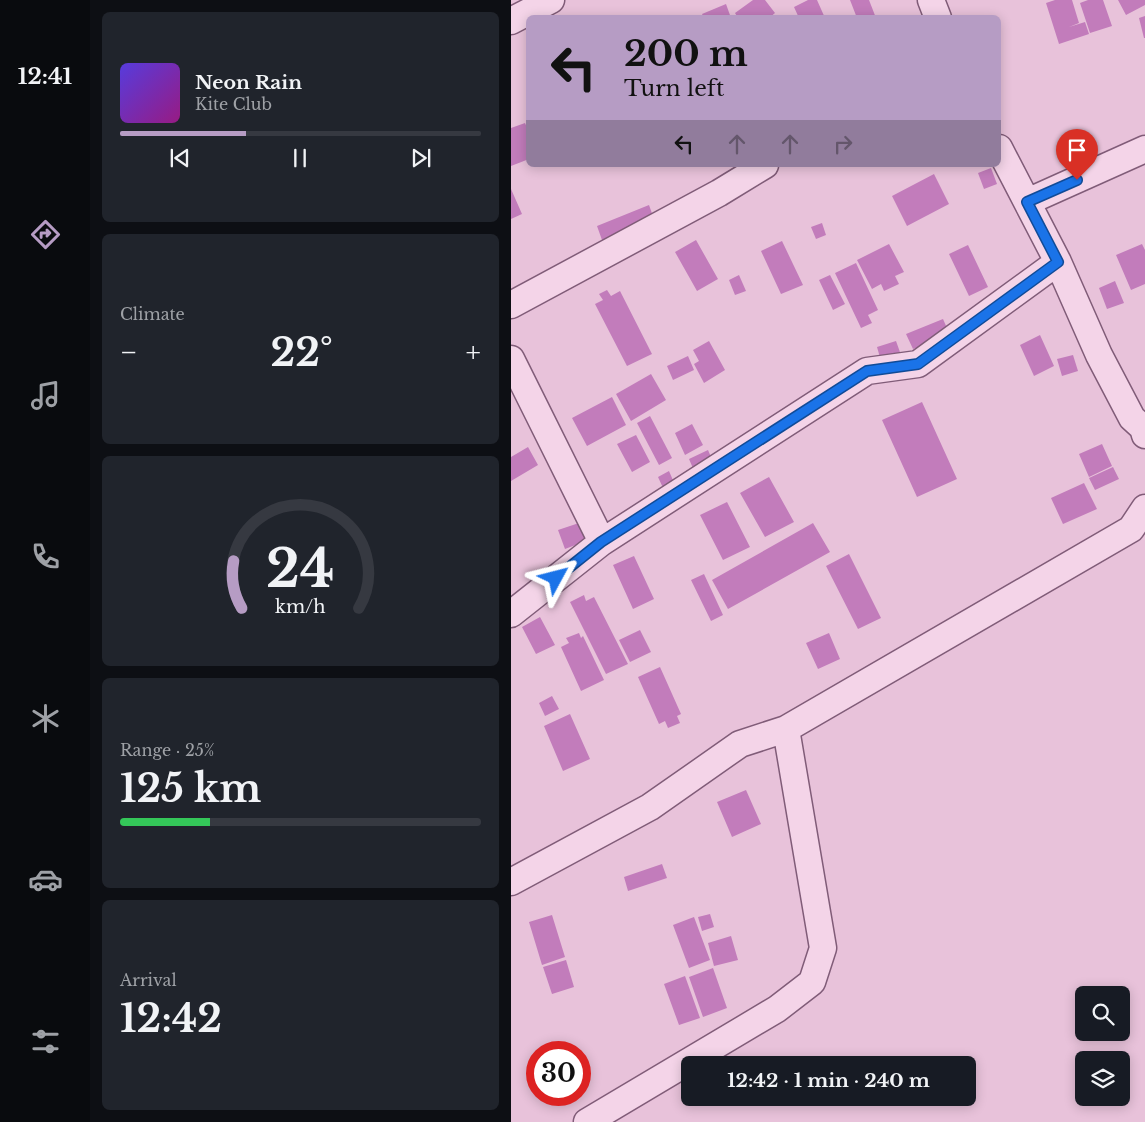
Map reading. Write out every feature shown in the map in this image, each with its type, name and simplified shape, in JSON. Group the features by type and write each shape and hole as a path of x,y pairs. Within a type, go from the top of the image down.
{"street":[{"path":"511,21 551,0"},
{"path":"931,0 937,15"},
{"path":"1027,202 1145,149"},
{"path":"1001,152 1058,262 1107,371 1131,418 1144,430"},
{"path":"511,305 719,193 762,167"},
{"path":"511,614 601,542 867,371 918,364 1058,262"},
{"path":"511,359 601,542"},
{"path":"511,882 650,807 741,744 786,729 1131,529 1145,508"},
{"path":"587,1122 777,1009 813,982 823,948 786,729"}],"building":[{"path":"753,0 765,0 775,13 773,15 736,15 735,13"},
{"path":"808,0 817,0 824,15 798,15 794,7"},
{"path":"850,0 869,0 875,15 856,15"},
{"path":"1055,0 1072,0 1079,23 1069,27 1085,22 1089,34 1059,44 1046,3"},
{"path":"1088,0 1103,0 1112,26 1090,33 1080,3"},
{"path":"1118,0 1145,0 1145,5 1126,15"},
{"path":"726,4 730,15 702,15"},
{"path":"1145,16 1145,38 1144,38 1139,18"},
{"path":"525,123 526,125 526,160 511,166 511,128"},
{"path":"991,168 997,184 984,189 978,173"},
{"path":"934,174 949,204 907,226 892,196"},
{"path":"511,189 522,214 511,219"},
{"path":"649,205 654,219 602,240 597,226"},
{"path":"822,223 826,235 816,239 811,227"},
{"path":"696,240 718,279 697,291 675,252"},
{"path":"782,241 803,285 781,294 761,251"},
{"path":"889,244 904,272 895,276 899,284 884,291 881,284 872,289 857,260"},
{"path":"1142,244 1145,250 1145,284 1131,290 1116,255"},
{"path":"968,245 988,287 969,296 949,254"},
{"path":"856,263 878,310 868,315 872,323 861,328 835,273"},
{"path":"739,275 746,291 735,295 729,280"},
{"path":"830,275 845,304 833,310 819,280"},
{"path":"1115,281 1124,303 1107,309 1099,288"},
{"path":"607,290 611,296 620,291 652,354 627,366 595,304 603,300 599,294"},
{"path":"943,319 950,335 913,349 906,334"},
{"path":"1040,335 1054,366 1034,376 1020,345"},
{"path":"709,341 725,370 704,383 694,364 699,361 693,350"},
{"path":"896,341 901,355 881,361 877,347"},
{"path":"1073,355 1078,371 1062,376 1057,359"},
{"path":"688,356 694,370 673,380 667,366"},
{"path":"651,374 666,400 631,421 616,394"},
{"path":"612,397 626,425 587,446 572,418"},
{"path":"922,402 957,479 917,497 882,420"},
{"path":"650,416 672,458 659,465 637,423"},
{"path":"692,424 703,445 685,455 675,433"},
{"path":"636,435 650,462 632,472 617,444"},
{"path":"1102,444 1112,466 1089,477 1079,454"},
{"path":"528,447 538,465 511,481 511,457"},
{"path":"708,450 714,464 695,473 689,459"},
{"path":"1113,467 1119,479 1095,490 1089,478"},
{"path":"669,471 675,485 664,490 658,477"},
{"path":"769,477 794,522 765,537 740,493"},
{"path":"1084,483 1097,509 1063,524 1051,498"},
{"path":"727,502 750,547 723,560 700,515"},
{"path":"579,523 586,541 565,549 558,530"},
{"path":"813,523 830,552 728,609 712,580"},
{"path":"849,554 881,618 858,629 826,566"},
{"path":"634,556 654,599 633,609 613,565"},
{"path":"704,574 723,615 711,621 691,580"},
{"path":"584,595 586,601 594,597 628,664 606,674 570,602"},
{"path":"540,617 555,645 536,654 522,627"},
{"path":"640,630 651,652 630,662 619,640"},
{"path":"579,633 581,638 583,636 604,680 581,691 561,647 569,643 566,638"},
{"path":"829,633 840,659 818,669 806,643"},
{"path":"660,667 681,714 677,716 680,723 668,728 665,721 659,724 638,677"},
{"path":"552,696 559,709 545,716 539,703"},
{"path":"570,714 590,759 563,771 544,726"},
{"path":"746,790 761,824 732,837 717,802"},
{"path":"662,864 667,878 628,891 624,877"},
{"path":"710,914 714,927 702,931 698,917"},
{"path":"552,915 565,957 542,965 529,922"},
{"path":"694,917 710,960 689,968 673,925"},
{"path":"731,936 738,960 714,966 708,943"},
{"path":"566,960 574,987 552,994 543,967"},
{"path":"713,968 727,1008 703,1017 689,977"},
{"path":"685,976 700,1018 679,1025 664,984"}],"route":[{"path":"556,578 601,542 867,371 918,364 1058,262 1027,202 1077,180"}]}
